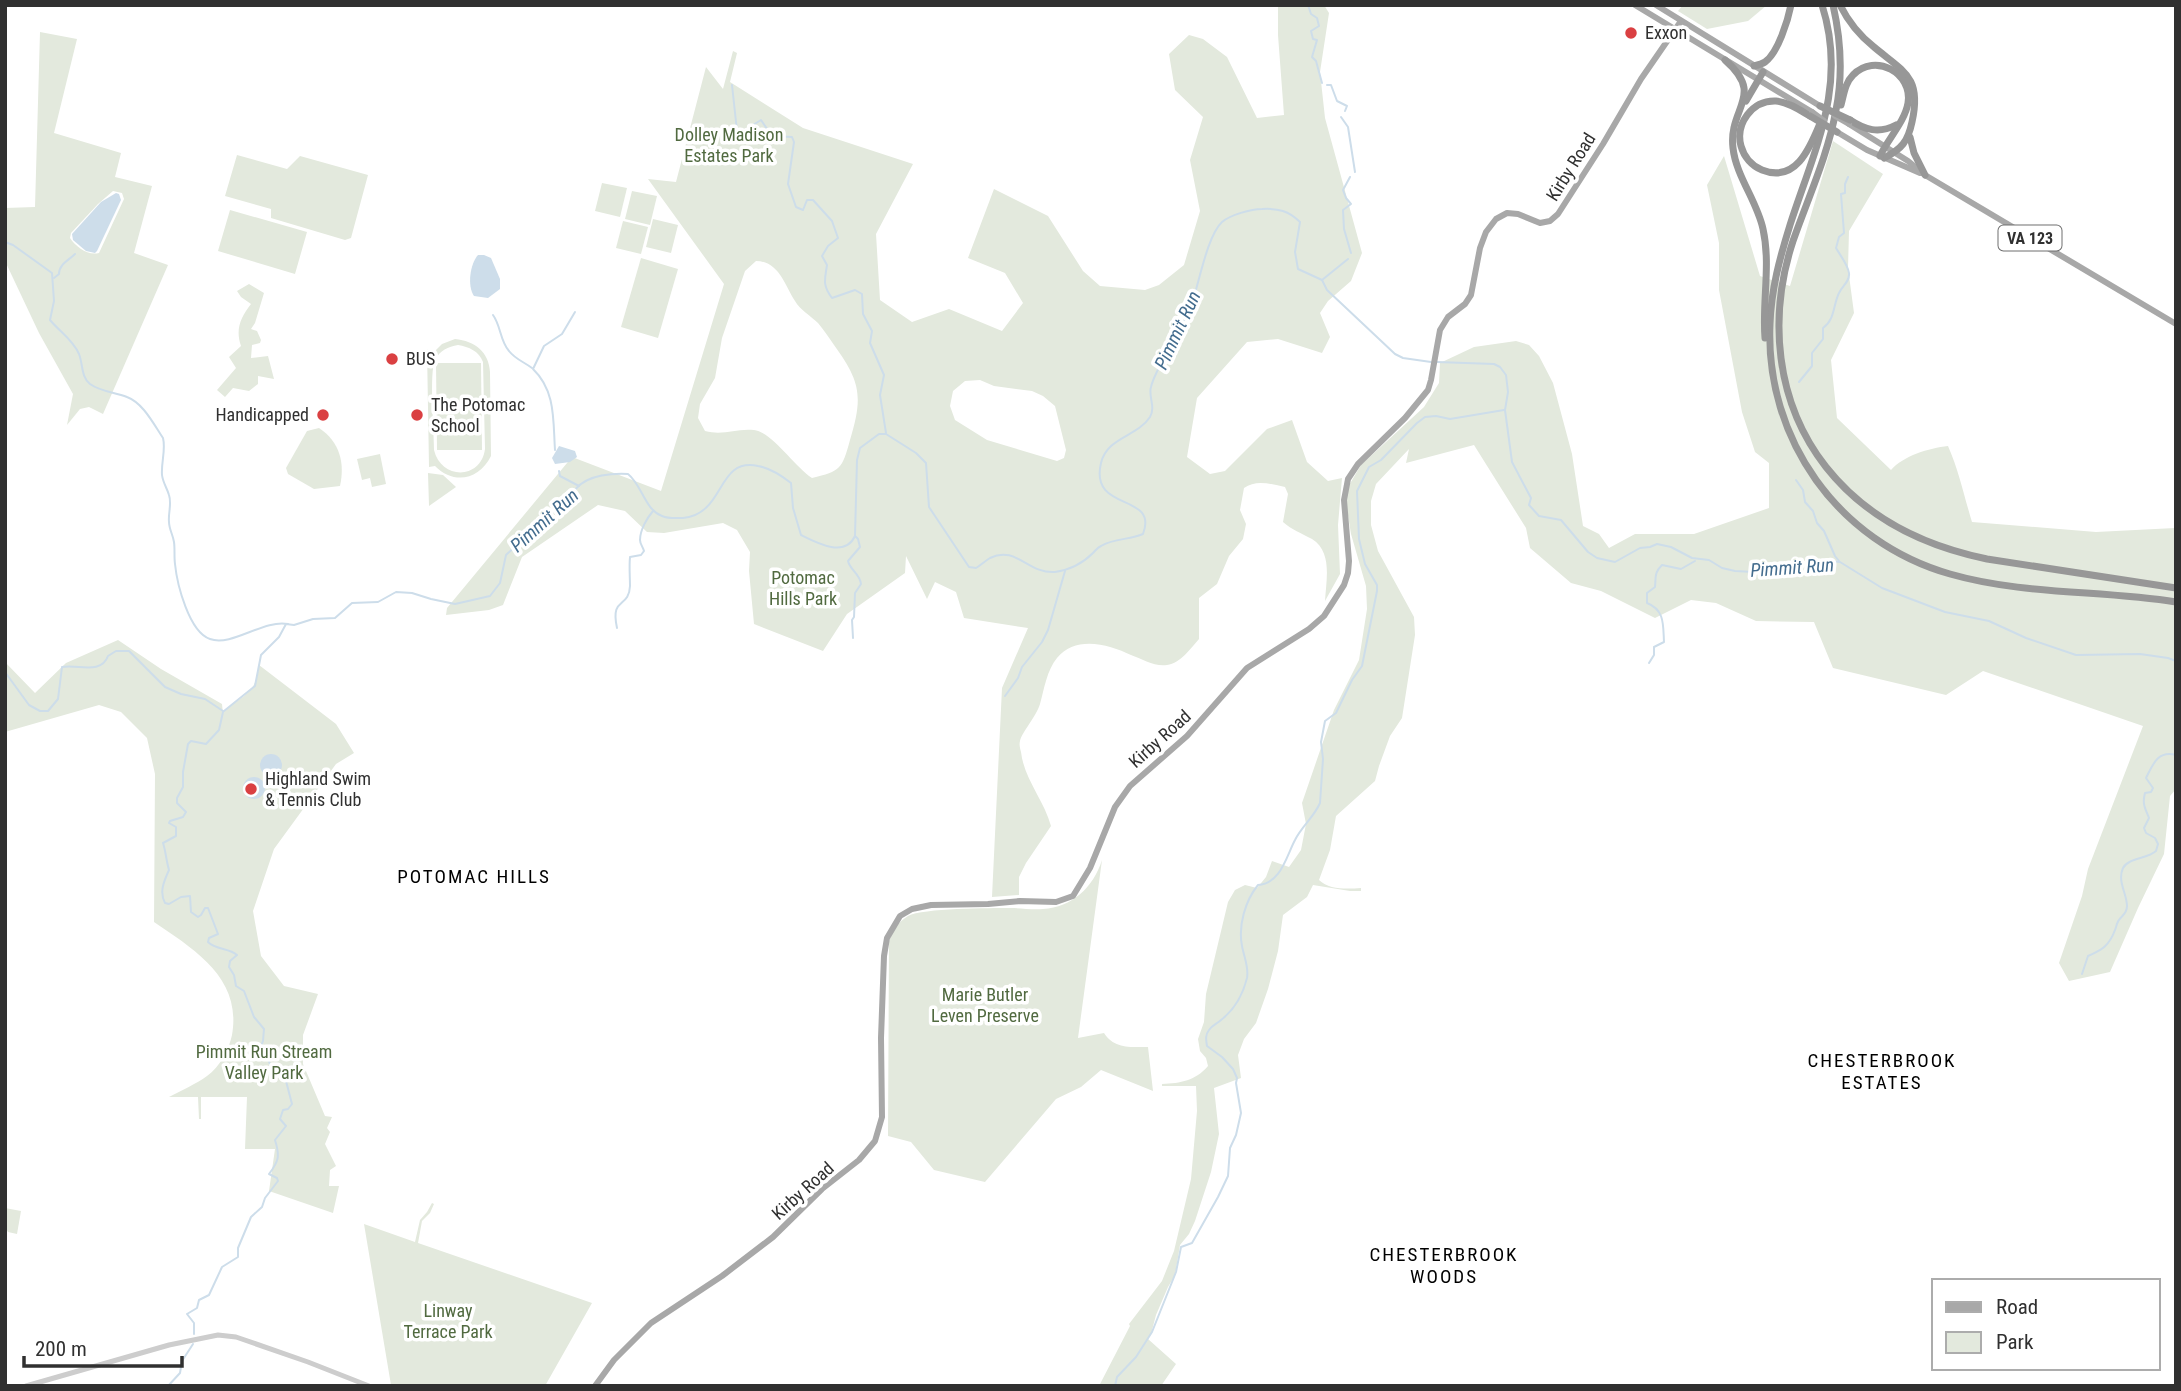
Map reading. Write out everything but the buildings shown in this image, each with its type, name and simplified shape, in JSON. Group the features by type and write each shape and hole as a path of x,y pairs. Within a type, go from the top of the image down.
{"highway":[{"path":"1754,66 1765,62 1771,56 1784,31 1791,5"},
{"path":"1773,384 1769,334 1774,283 1790,224 1819,145 1829,104 1832,54 1822,5"},
{"path":"1827,148 1836,112 1840,75 1839,37 1833,5"},
{"path":"1840,5 1863,37 1900,67 1911,80 1916,100 1910,133 1903,146 1895,153 1882,157 1884,146 1908,104 1905,82 1896,72 1885,66 1863,68 1848,81 1787,261 1779,301 1778,329 1782,368 1792,405 1803,431 1824,464 1843,486 1872,512 1905,532 1941,548 1987,559 2176,588"},
{"path":"1725,60 1738,72 1744,85 1744,98 1733,130 1734,153 1755,204 1764,236 1765,334 1769,371 1792,440 1817,482 1857,525 1897,552 1942,572 1988,582 2176,602"},
{"path":"1740,110 1761,75"},
{"path":"1829,104 1806,154 1792,168 1774,172 1762,170 1752,163 1740,142 1741,127 1748,114 1758,106 1770,102 1781,102 1811,114 1837,132"},
{"path":"1817,104 1849,122 1874,130 1889,128 1899,122"},
{"path":"1910,133 1914,153 1925,175"}],"main road":[{"path":"1635,5 1725,60 1817,104"},
{"path":"1656,5 1754,66 1761,75 1811,114"},
{"name":"Kirby Road","path":"595,1386 614,1360 651,1323 722,1276 765,1243 822,1189 859,1160 875,1141 883,1108 881,1038 884,956 887,938 900,916 912,909 930,905 1056,902 1073,896 1091,865 1111,813 1130,786 1187,736 1247,668 1310,629 1324,616 1344,585 1348,573 1345,500 1348,479 1358,464 1418,403 1429,387 1438,334 1448,317 1465,304 1473,291 1480,248 1490,226 1507,213 1518,214 1540,223 1550,221 1558,214 1641,79 1681,21"},
{"name":"VA 123","path":"1849,122 1925,175 2176,324"},
{"name":"VA 123","path":"1837,132 1882,157 1925,175"}],"street":[{"path":"26,1386 169,1345 218,1335 236,1337 369,1386"}],"green space":[{"path":"1278,5 1324,5 1329,13 1320,72 1325,118 1362,253 1351,281 1328,301 1320,313 1330,337 1322,353 1278,339 1247,342 1197,398 1187,457 1210,474 1225,471 1267,429 1292,420 1307,462 1328,481 1342,478 1338,525 1340,574 1325,601 1326,559 1319,545 1283,522 1288,494 1285,487 1264,483 1249,485 1244,488 1240,510 1246,524 1243,539 1229,556 1217,584 1199,598 1199,639 1181,659 1172,664 1158,665 1113,648 1092,644 1073,646 1057,658 1048,674 1038,709 1020,742 1026,771 1051,826 1019,877 1019,895 992,897 1002,688 1028,628 964,618 956,592 935,582 927,599 906,556 905,573 847,614 823,651 754,624 750,552 737,530 723,523 664,533 647,532 625,511 598,505 522,557 503,605 489,610 446,615 447,608 572,457 661,491 724,284 648,179 676,182 706,67 723,89 733,51 737,53 730,82 803,128 913,164 876,234 880,300 912,322 949,309 1002,331 1023,303 1005,273 968,258 994,189 1048,216 1083,271 1100,286 1145,290 1159,285 1184,265 1200,211 1190,160 1203,117 1175,90 1169,54 1189,35 1203,39 1227,57 1257,118 1284,115","holes":["756,261 764,262 776,270 797,304 818,323 850,369 857,390 857,412 847,450 842,463 835,471 812,478 761,432 705,431 698,418 700,404 715,378 722,338 745,271","980,380 994,386 1032,391 1055,406 1066,450 1064,458 1057,461 987,440 955,420 950,406 953,391 965,381"]},
{"path":"1683,5 1767,5 1748,21 1707,29 1678,11"},
{"path":"40,32 77,39 54,133 121,153 115,177 152,186 134,253 168,265 103,414 89,407 80,409 67,425 73,394 39,333 5,261 5,208 35,207","holes":["113,191 122,193 124,199 99,253 87,252 79,247 70,238 71,233"]},
{"path":"1833,141 1883,174 1849,231 1848,268 1854,313 1831,360 1837,418 1891,470 1917,453 1948,446 1972,522 2096,532 2176,526 2176,789 2170,796 2164,854 2110,972 2069,981 2059,963 2082,896 2088,869 2143,726 1983,671 1946,695 1833,668 1814,622 1756,621 1716,603 1691,600 1655,618 1601,591 1571,583 1530,548 1526,528 1474,445 1406,463 1409,449 1376,484 1371,501 1371,525 1378,551 1414,617 1415,635 1402,718 1390,736 1375,781 1336,816 1330,850 1319,880 1333,887 1361,888 1361,891 1350,891 1313,885 1307,897 1283,915 1278,951 1268,989 1256,1023 1244,1039 1238,1055 1241,1078 1214,1088 1219,1134 1211,1172 1195,1221 1180,1245 1175,1275 1148,1339 1176,1364 1161,1386 1099,1386 1129,1324 1162,1281 1174,1251 1191,1179 1197,1111 1196,1086 1162,1084 1187,1080 1208,1066 1200,1051 1198,1039 1204,1022 1206,994 1228,902 1235,890 1245,885 1257,888 1266,877 1272,861 1289,867 1301,850 1306,824 1302,803 1334,710 1359,660 1367,609 1366,586 1351,534 1346,503 1348,487 1361,465 1424,407 1439,383 1440,363 1474,347 1516,341 1529,345 1539,356 1553,383 1572,454 1583,526 1599,534 1609,548 1635,534 1694,534 1769,508 1769,463 1755,452 1742,412 1719,290 1719,243 1707,185 1724,156 1760,276 1790,286"},
{"path":"237,155 287,169 300,156 368,175 351,238 345,240 271,218 271,209 225,196"},
{"path":"602,183 627,188 620,217 595,211"},
{"path":"632,191 657,196 650,225 625,219"},
{"path":"230,210 307,232 295,274 218,251"},
{"path":"653,219 678,225 671,253 646,247"},
{"path":"623,221 648,227 641,254 616,248"},
{"path":"641,258 678,269 658,338 621,327"},
{"path":"249,284 264,293 251,329 257,331 261,340 260,343 252,345 251,358 268,356 274,379 258,376 258,384 249,391 233,388 225,397 217,390 236,368 229,357 241,346 240,324 251,304 237,291"},
{"path":"455,339 469,342 484,353 489,365 491,456 480,470 466,477 450,476 435,466 429,467 427,349 434,352 442,344","holes":["458,345 476,352 483,362 485,449 476,466 461,472 444,467 434,450 432,389 435,360 442,351"]},
{"path":"436,363 481,363 482,450 437,450"},
{"path":"319,428 332,440 339,454 342,469 340,486 314,489 288,474 286,468 307,431"},
{"path":"380,454 386,484 372,487 370,478 362,480 357,459"},
{"path":"428,473 443,475 456,487 429,506"},
{"name":"Pimmit Run Stream Valley Park","path":"118,640 161,669 222,704 223,714 252,688 259,665 336,724 354,753 336,764 274,849 253,911 261,956 284,986 318,994 303,1035 303,1064 325,1116 332,1117 325,1144 336,1166 330,1170 329,1186 339,1186 333,1213 269,1191 275,1149 245,1149 247,1097 201,1097 199,1119 198,1097 169,1097 203,1079 216,1068 231,1040 233,1015 230,997 212,968 185,943 154,922 155,774 147,738 121,712 99,705 5,732 5,662 35,693 66,663"},
{"name":"Marie Butler Leven Preserve","path":"1102,860 1078,1038 1104,1033 1118,1044 1148,1047 1153,1091 1101,1070 1081,1087 1056,1099 985,1182 934,1170 911,1142 888,1136 889,942 894,931 908,916 927,911 1039,909 1063,904 1087,887"},
{"name":"Linway Terrace Park","path":"432,1203 434,1204 430,1213 422,1221 418,1243 592,1303 545,1386 391,1385 364,1224 415,1242 420,1220"},
{"path":"5,1208 21,1211 17,1234 8,1232 5,1227"}],"water":[{"path":"116,193 121,200 97,251 86,251 73,240 72,234 101,202"},
{"path":"478,255 491,258 500,279 500,289 488,298 474,296 472,292 471,269"},
{"path":"559,446 575,451 577,457 570,462 555,464 552,458"},
{"path":"271,754 279,757 282,765 279,773 271,776 263,773 260,765 263,757"},
{"path":"254,777 262,780 265,788 262,796 254,799 246,796 243,788 246,780"}],"waterway":[{"path":"1308,5 1319,26 1311,31 1313,39 1317,40 1312,57 1316,61 1322,83"},
{"path":"732,85 737,131 745,130 761,120 772,136 792,137 794,142 788,184 796,207 803,210 807,200 813,200 832,221 838,238 828,246 822,256 827,265 825,286 832,298 855,290 862,294 863,314 872,331 870,343 884,375 880,395 886,433"},
{"path":"1327,85 1331,85 1337,101 1347,106 1345,111"},
{"path":"1341,117 1348,127 1355,172"},
{"path":"1350,177 1343,190 1351,204 1343,210 1344,229 1351,253"},
{"path":"1799,382 1812,366 1812,353 1823,339 1823,328 1830,321 1839,293 1849,276 1836,248 1839,237 1844,233 1841,194 1845,193 1848,177"},
{"name":"Pimmit Run","path":"224,711 255,686 261,655 279,637 286,624 335,618 352,603 378,602 396,592 412,593 455,604 490,596 500,583 506,555 569,501 578,486 585,481 610,474 628,474 656,513 667,518 683,518 697,514 707,507 727,477 735,470 744,465 762,467 791,483 793,508 801,535 822,545 845,546 855,536 857,460 860,448 879,434 886,434 916,453 926,463 929,507 969,567 976,568 990,558 1007,555 1037,569 1055,572 1080,563 1106,543 1143,534 1145,521 1142,512 1105,489 1100,479 1101,463 1109,448 1138,429 1150,417 1152,384 1168,345 1189,312 1211,239 1222,222 1241,213 1273,209 1296,218 1300,222 1295,252 1298,269 1322,280 1327,290 1395,354 1403,358 1431,362"},
{"path":"5,242 52,273 54,301 50,320 76,349 87,381 99,389 133,400 147,414 163,438 162,475 170,498 169,525 174,542 176,573 185,606 196,627 210,639 219,640 269,625 288,624"},
{"path":"54,278 59,274 62,265 75,254"},
{"path":"1322,280 1348,259"},
{"path":"555,450 550,397 533,369 544,346 562,334 575,312"},
{"path":"493,315 506,347 532,368"},
{"name":"Pimmit Run","path":"1437,362 1494,364 1500,367 1506,375 1508,392 1505,410 1512,462 1531,498 1529,505 1539,516 1561,520 1588,552 1597,558 1615,562 1640,548 1657,544 1735,571 1779,569 1814,560 1840,562 1882,588 1945,612 1989,621 2026,638 2076,655 2140,654 2176,661"},
{"path":"1115,1386 1117,1377 1136,1357 1152,1332 1176,1272 1181,1247 1192,1243 1228,1176 1230,1148 1241,1113 1237,1078 1222,1057 1207,1046 1206,1036 1230,1011 1243,990 1247,970 1241,930 1246,906 1258,885 1272,880 1277,874 1298,835 1320,803 1323,759 1321,742 1325,721 1336,713 1362,666 1377,585 1365,564 1359,539 1357,491 1369,467 1381,460 1425,417 1450,419 1504,410"},
{"path":"559,471 560,476 579,486"},
{"path":"1796,480 1803,490 1805,502 1813,511 1839,561"},
{"path":"617,628 616,611 629,593 630,557 641,555 644,551 640,541 641,532 653,511"},
{"path":"853,638 855,593 861,584 848,561 860,547 855,536"},
{"path":"1649,663 1654,655 1654,647 1664,642 1662,619 1657,610 1647,603 1647,593 1655,587 1657,573 1662,565 1681,569 1695,561"},
{"path":"1005,696 1048,630 1065,571"},
{"name":"Pimmit Run","path":"5,672 29,705 40,711 48,711 58,699 62,667 95,667 116,651 129,651 165,687 181,694 205,699 223,711"},
{"path":"194,1334 194,1323 187,1314 197,1308 199,1300 209,1295 222,1267 238,1257 238,1248 251,1217 262,1207 265,1198 278,1181 269,1174 278,1158 275,1140 286,1126 280,1119 283,1110 292,1104 286,1081 273,1072 268,1059 259,1051 264,1029 254,1017 244,991 236,986 229,967 230,961 237,955 208,942 209,938 218,934 208,908 198,917 191,912 190,896 181,897 169,904 165,903 162,895 169,870 163,843 176,836 176,827 169,823 170,821 183,817 186,812 177,803 177,798 183,787 188,744 191,741 206,744 219,730 223,712"},
{"path":"2082,974 2088,956 2108,944 2118,921 2126,911 2127,901 2121,878 2123,868 2129,862 2156,851 2158,844 2155,838 2146,833 2144,828 2149,818 2144,803 2145,793 2151,792 2153,788 2146,778 2160,756 2176,755"},
{"path":"168,1386 180,1373 182,1361 193,1344"}],"place":[{"name":"Exxon","path":"1631,33"},
{"name":"BUS","path":"392,359"},
{"name":"Handicapped","path":"323,415"},
{"name":"The Potomac School","path":"417,415"},
{"name":"Highland Swim & Tennis Club","path":"251,789"}],"district":[{"name":"POTOMAC HILLS","path":"474,876"},
{"name":"CHESTERBROOK ESTATES","path":"1882,1071"},
{"name":"CHESTERBROOK WOODS","path":"1444,1265"}],"park label":[{"name":"Dolley Madison Estates Park","path":"729,145"},
{"name":"Potomac Hills Park","path":"803,588"}]}
